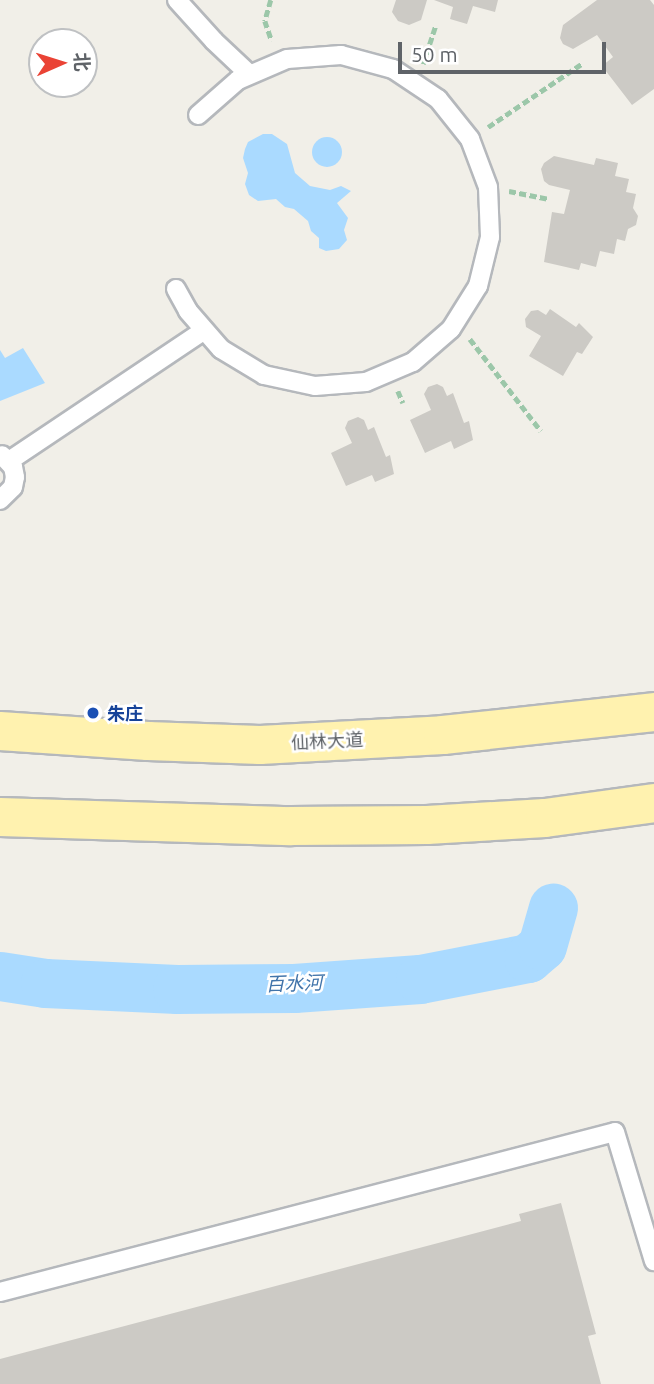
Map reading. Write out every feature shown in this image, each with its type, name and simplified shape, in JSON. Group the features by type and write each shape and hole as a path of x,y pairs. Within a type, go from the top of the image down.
{"main road":[{"name":"仙林大道","path":"0,731 260,745 443,735 654,712"},
{"path":"0,817 277,826 427,825 545,818 654,803"}],"lane":[{"path":"177,0 249,74"},
{"path":"176,289 203,331 231,356 264,374 289,383 340,386 366,382 413,362 434,347 457,322 478,286 486,262 491,225 488,187 470,139 438,99 417,82 393,69 341,55 314,55 278,62 249,74 216,96 198,115"},
{"path":"0,500 13,487 15,477 5,457 203,331"},
{"path":"0,1292 615,1132 654,1261"}],"path":[{"path":"271,0 265,21 278,62"},
{"path":"417,82 435,27"},
{"path":"470,139 583,63"},
{"path":"488,187 549,199"},
{"path":"457,322 541,431"}],"water":[{"path":"263,134 272,134 287,144 295,173 310,186 330,190 341,186 351,191 337,203 348,218 344,230 347,240 339,249 326,251 319,248 319,238 311,231 308,221 294,209 285,207 276,199 258,201 249,195 245,184 248,173 243,158 245,149 248,142"},
{"path":"327,137 338,141 342,152 338,163 327,167 316,163 312,152 316,141"},
{"path":"23,348 45,383 0,401 0,350 5,358"}],"building":[{"path":"396,0 427,0 421,20 409,25 398,21 392,12"},
{"path":"434,0 498,0 495,12 473,6 467,24 450,19 453,7"},
{"path":"597,0 650,0 654,5 654,89 632,105 602,66 613,57 597,35 573,49 563,44 560,38 563,25"},
{"path":"554,156 594,165 596,158 618,163 615,176 629,179 626,192 636,194 633,208 638,216 636,225 628,229 625,241 617,239 614,254 600,251 596,267 581,263 579,270 544,262 552,212 564,214 570,190 549,185 544,181 541,169 544,163"},
{"path":"550,309 576,327 579,323 593,337 582,354 577,352 563,376 529,356 541,336 526,327 525,319 531,311 538,310 546,315"},
{"path":"437,384 443,387 447,396 453,393 464,423 469,421 473,440 454,449 451,441 425,453 410,420 431,410 424,394 428,387"},
{"path":"358,417 364,420 368,430 374,427 386,457 390,455 394,474 375,482 372,475 346,486 331,453 352,443 345,428 348,421"},
{"path":"561,1203 596,1334 588,1336 601,1384 0,1384 0,1359 521,1221 519,1214"}],"waterway":[{"name":"百水河","path":"0,976 45,983 177,989 294,988 420,979 528,958 542,946 553,908"}],"place":[{"name":"朱庄","path":"93,713"}]}
